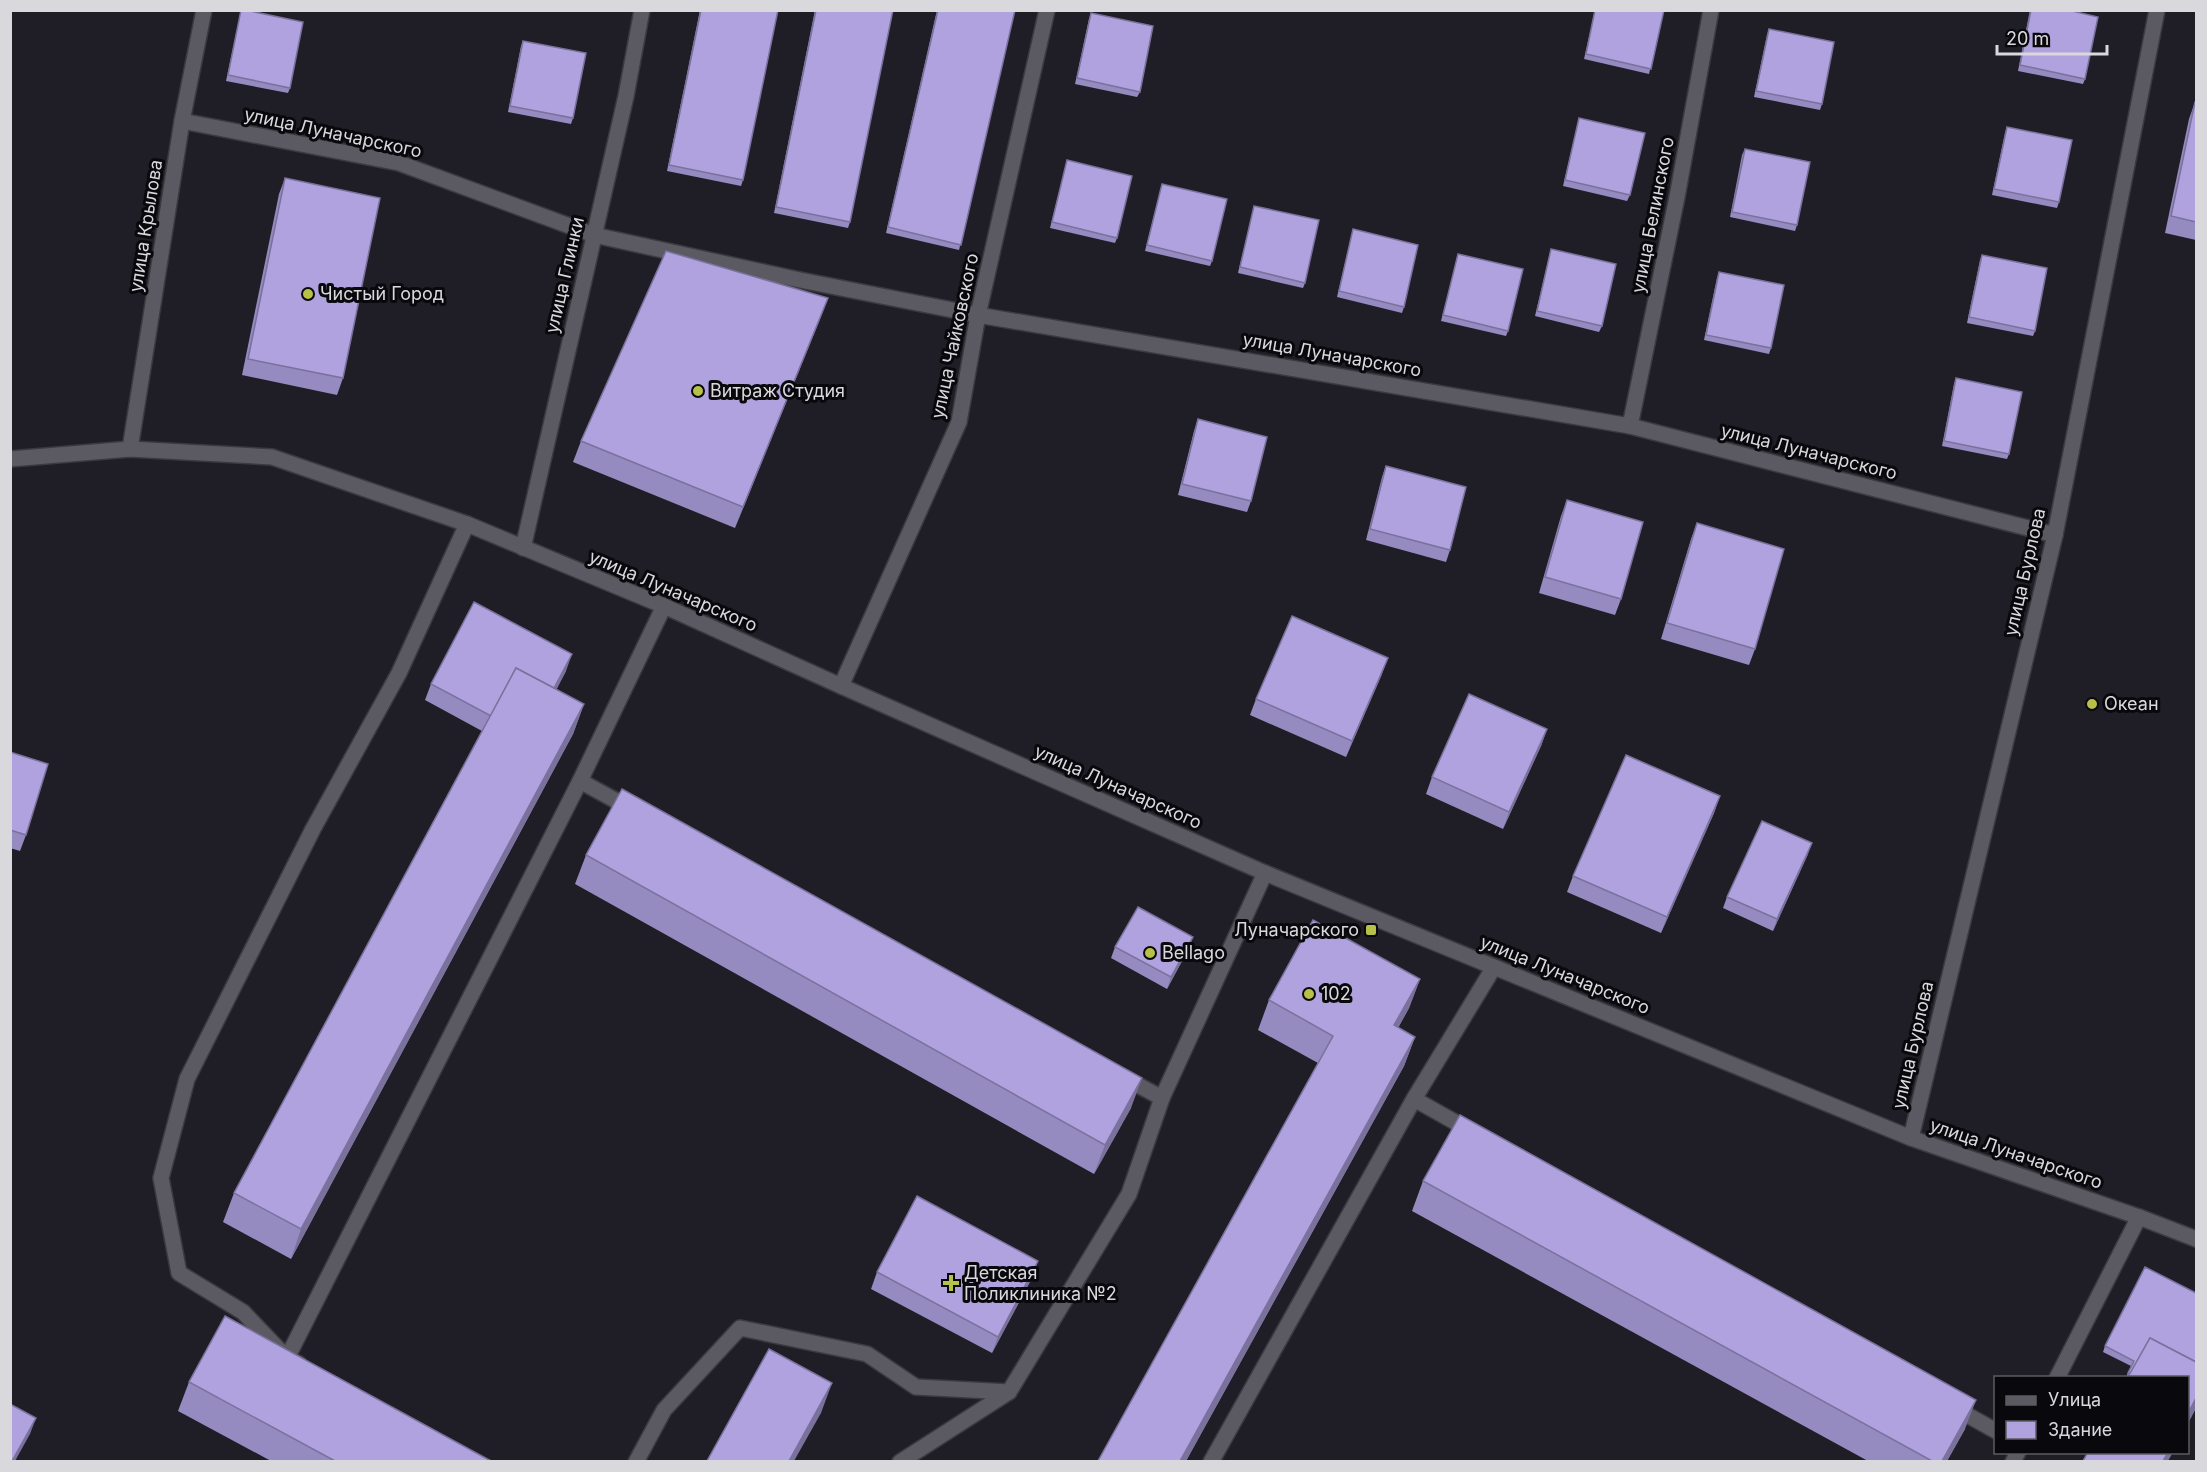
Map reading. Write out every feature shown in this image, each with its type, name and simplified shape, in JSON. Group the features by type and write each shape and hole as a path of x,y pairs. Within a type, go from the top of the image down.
{"street":[{"name":"улица Крылова","path":"130,449 182,121 204,10"},
{"name":"улица Глинки","path":"523,548 626,96 642,10"},
{"name":"улица Чайковского","path":"841,686 959,422 978,315 1047,10"},
{"name":"улица Белинского","path":"1630,426 1677,197 1711,10"},
{"name":"улица Бурлова","path":"1911,1138 2055,535 2157,10"},
{"name":"улица Луначарского","path":"182,121 399,163 594,235 800,280 978,315 1630,426 2055,535"},
{"name":"улица Луначарского","path":"10,459 130,449 272,457 467,524 664,606 1264,873 1911,1138 2196,1239"},
{"path":"307,1369 287,1358 243,1312 179,1273 162,1178 187,1079 313,828 399,673 467,524"},
{"path":"287,1358 580,781 664,606"},
{"path":"580,781 643,815"},
{"path":"900,1461 1009,1392 1129,1194 1162,1098 1264,873"},
{"path":"1211,1461 1414,1099 1494,967"},
{"path":"1110,1070 1162,1098"},
{"path":"1414,1099 1486,1140"},
{"path":"2057,1376 2139,1217"},
{"path":"636,1461 664,1410 740,1328 867,1354 916,1387 1009,1392"},
{"path":"1944,1401 1994,1430"}],"building":[{"path":"241,10 303,22 290,88 228,75"},
{"path":"701,10 778,10 743,180 669,165"},
{"path":"816,10 893,10 850,222 776,207"},
{"path":"938,10 1015,10 961,245 888,227"},
{"path":"1595,10 1664,10 1651,69 1586,54"},
{"path":"2031,10 2068,10 2098,17 2085,79 2020,65"},
{"path":"1091,13 1153,26 1140,92 1077,78"},
{"path":"1769,29 1834,42 1822,104 1756,91"},
{"path":"523,41 586,53 573,118 510,106"},
{"path":"2196,102 2196,222 2171,216"},
{"path":"1579,118 1645,133 1630,195 1565,180"},
{"path":"2007,127 2072,140 2059,202 1994,189"},
{"path":"1745,149 1810,162 1797,225 1732,212"},
{"path":"1067,160 1132,176 1117,238 1052,222"},
{"name":"Чистый Город","path":"285,178 380,198 343,378 248,359"},
{"path":"1162,184 1227,199 1212,261 1147,245"},
{"path":"1254,206 1319,220 1305,283 1240,267"},
{"path":"1353,229 1418,245 1404,307 1339,291"},
{"path":"1551,249 1616,264 1602,326 1537,311"},
{"name":"Витраж Студия","path":"666,251 828,298 743,507 581,441"},
{"path":"1458,254 1523,269 1508,331 1443,315"},
{"path":"1982,255 2047,268 2035,331 1969,317"},
{"path":"1719,272 1784,285 1771,348 1706,335"},
{"path":"1956,378 2022,392 2009,454 1944,441"},
{"path":"1198,419 1267,437 1251,501 1182,484"},
{"path":"1386,466 1466,487 1450,550 1370,529"},
{"path":"1567,500 1643,522 1621,599 1545,577"},
{"path":"1697,523 1784,549 1755,649 1667,623"},
{"path":"474,602 572,654 554,688 516,668 491,716 431,684"},
{"path":"1292,616 1388,658 1352,741 1256,699"},
{"path":"516,668 584,704 301,1229 234,1193"},
{"path":"1469,694 1547,729 1509,812 1432,777"},
{"path":"10,752 48,764 26,835 10,830"},
{"path":"1626,755 1720,796 1667,917 1573,876"},
{"path":"622,789 1142,1078 1105,1145 586,855"},
{"path":"1762,821 1812,843 1777,919 1727,897"},
{"name":"Bellago","path":"1138,907 1193,937 1171,977 1115,947"},
{"path":"1313,920 1420,979 1394,1025 1415,1037 1180,1461 1098,1461 1333,1036 1269,1000"},
{"path":"1460,1115 1976,1400 1942,1461 1932,1461 1423,1181"},
{"name":"Детская Поликлиника №2","path":"917,1196 1038,1261 998,1337 877,1272"},
{"path":"2145,1267 2196,1293 2196,1362 2150,1338 2130,1374 2128,1373 2134,1361 2105,1346"},
{"path":"225,1316 491,1461 335,1461 189,1382"},
{"path":"2150,1338 2196,1362 2196,1398 2189,1411 2189,1376 2129,1376"},
{"path":"769,1349 832,1383 789,1461 707,1461"},
{"path":"10,1404 36,1418 12,1461 10,1461"},
{"path":"2087,1454 2167,1454 2163,1461 2083,1461"}],"place":[{"name":"Чистый Город","path":"308,294"},
{"name":"Витраж Студия","path":"698,391"},
{"name":"Океан","path":"2092,704"},
{"name":"Луначарского","path":"1371,930"},
{"name":"Bellago","path":"1150,953"},
{"name":"102","path":"1309,994"},
{"name":"Детская Поликлиника №2","path":"951,1283"}]}
